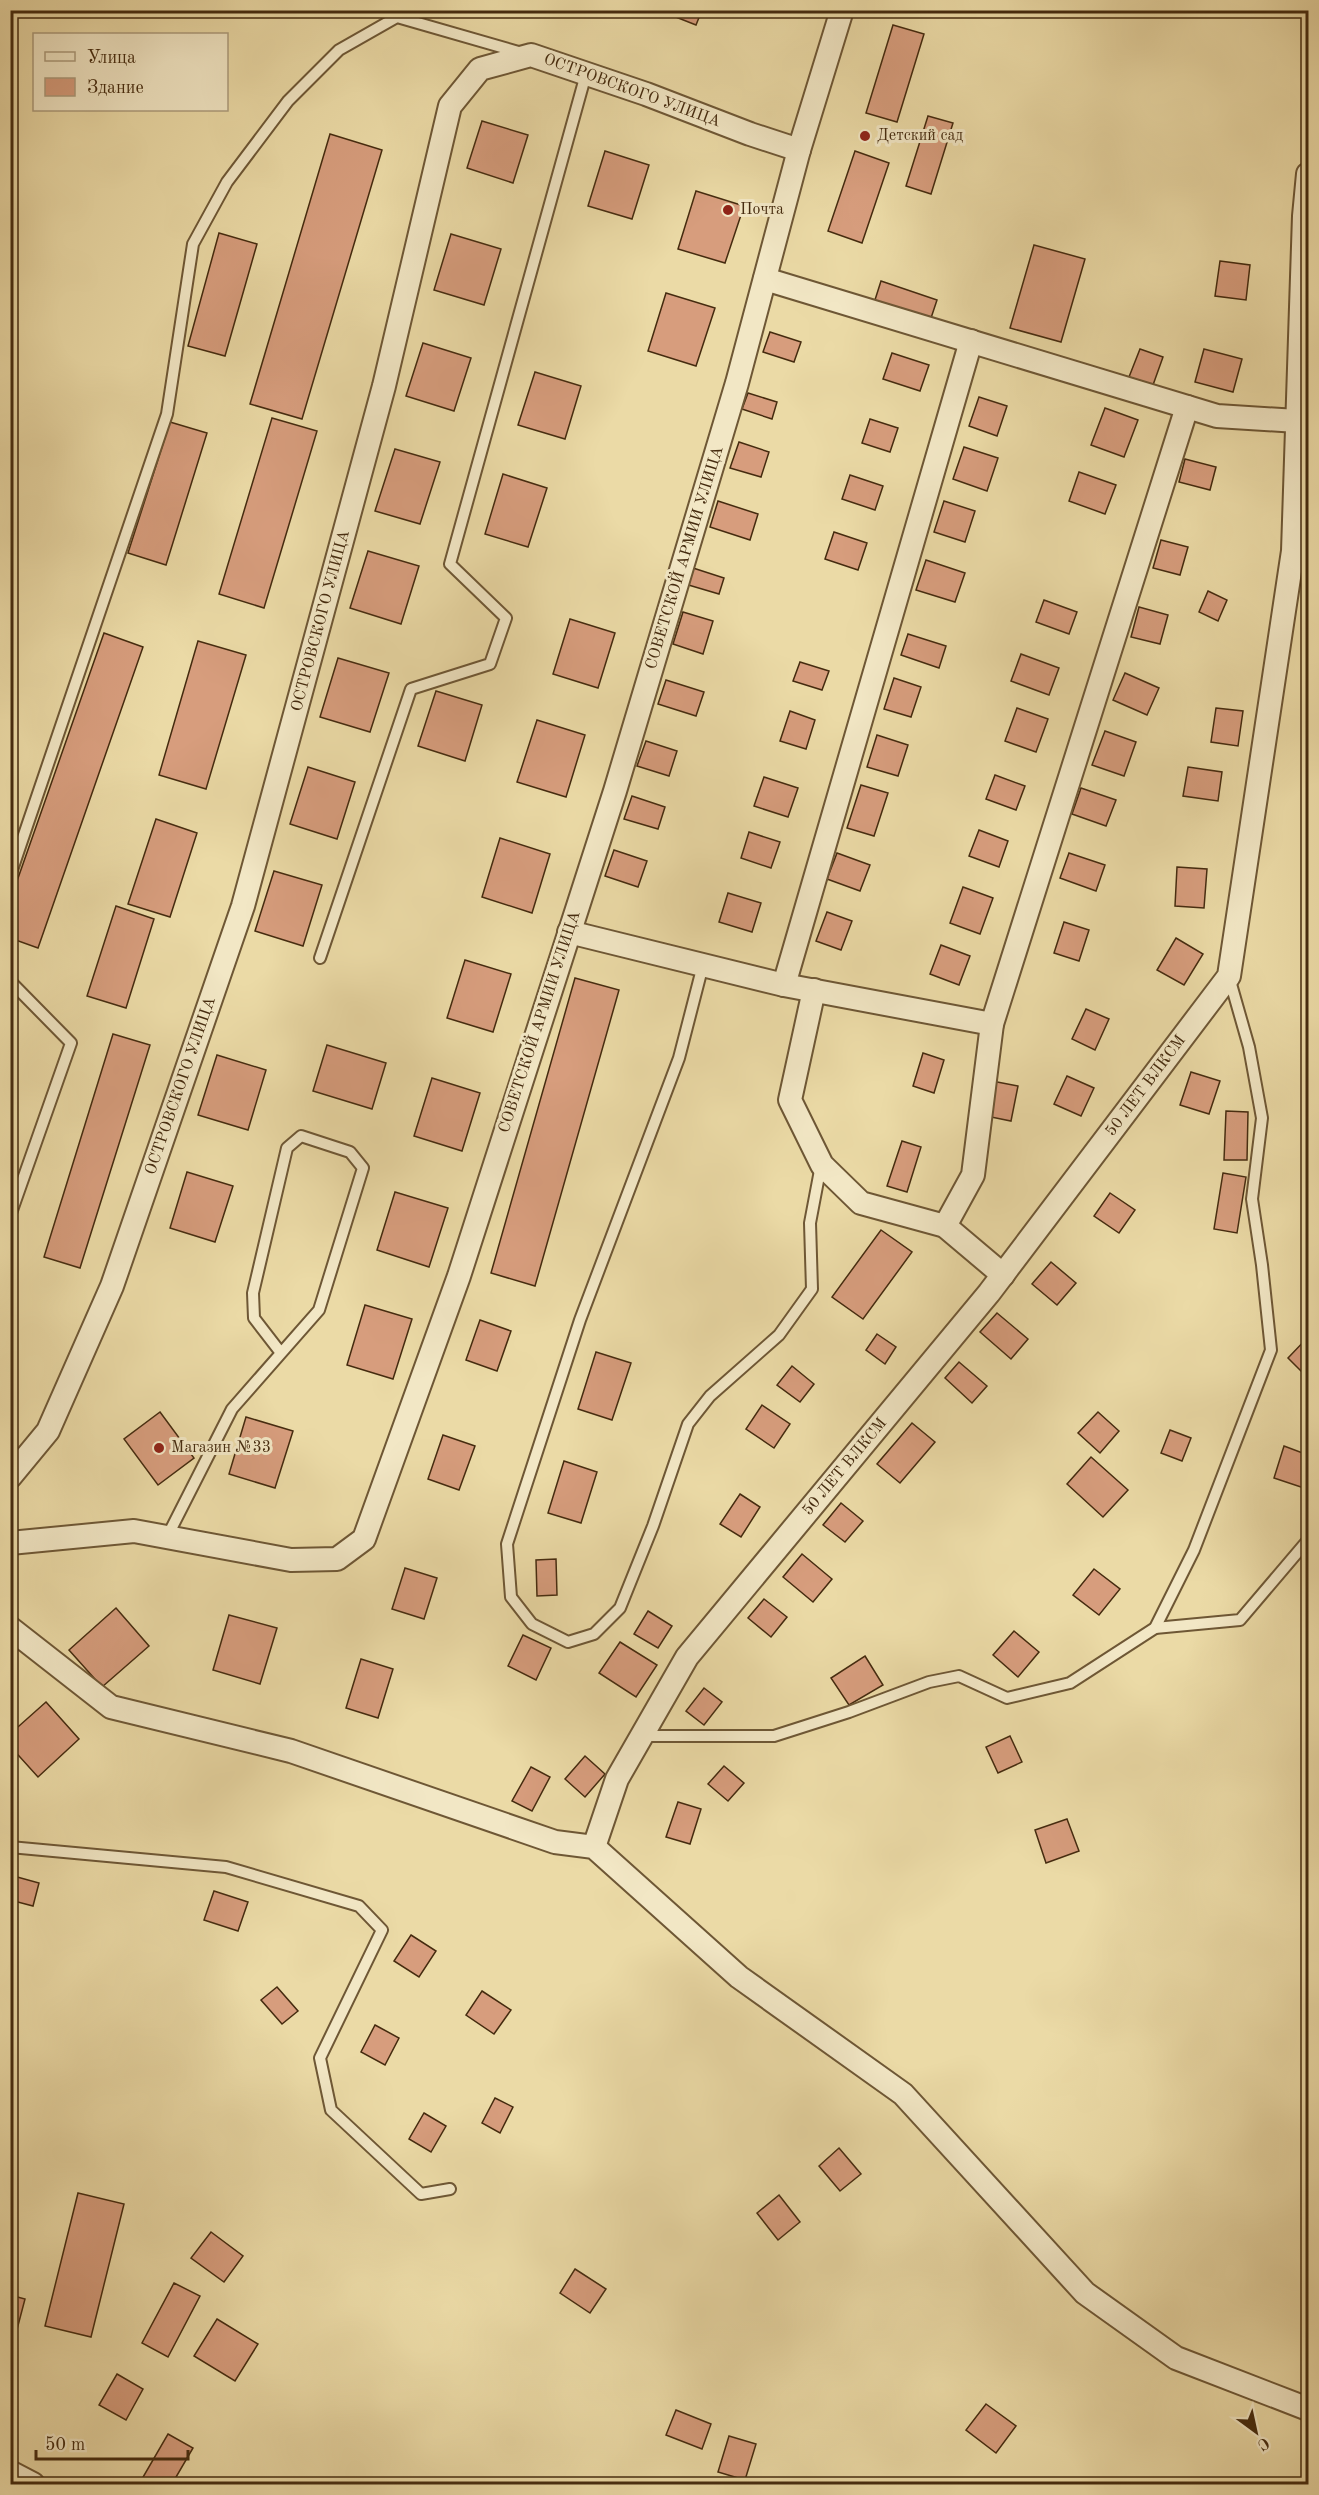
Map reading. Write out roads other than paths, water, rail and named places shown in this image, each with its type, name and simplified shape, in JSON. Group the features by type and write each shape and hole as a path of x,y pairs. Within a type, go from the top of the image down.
{"street":[{"name":"СОВЕТСКОЙ АРМИИ УЛИЦА","path":"10,1543 135,1531 291,1560 337,1559 364,1539 459,1276 615,791 737,383 799,150 842,10"},
{"name":"ОСТРОВСКОГО УЛИЦА","path":"10,1477 48,1431 112,1286 243,906 384,386 450,106 480,69 531,55 799,150"},
{"name":"50 ЛЕТ ВЛКСМ","path":"594,1847 618,1779 687,1657 1003,1275 1229,976 1293,551 1304,216 1308,174"},
{"path":"765,279 1216,416 1297,421"},
{"path":"784,984 971,341"},
{"path":"945,1226 973,1175 992,1024 1187,408"},
{"path":"569,932 784,984 992,1024"},
{"path":"813,990 790,1100 822,1165 861,1203 945,1226 1003,1275"},
{"path":"10,1628 111,1707 291,1751 555,1842 594,1847 739,1977 903,2094 1086,2293 1176,2358 1308,2409"},
{"path":"10,2472 33,2484"}],"lane":[{"path":"10,876 167,414 193,244 227,182 288,101 339,50 397,17 531,55"},
{"path":"320,958 411,689 490,664 506,618 450,564 586,74"},
{"path":"703,965 679,1058 580,1320 507,1544 512,1597 532,1624 568,1642 594,1634 620,1608 653,1526 688,1424 710,1396 779,1335 812,1289 810,1223 822,1165"},
{"path":"1155,1628 1194,1550 1271,1350 1252,1198 1262,1118 1249,1047 1229,976"},
{"path":"10,981 71,1043 10,1216"},
{"path":"167,1537 232,1409 319,1310 363,1168 350,1152 301,1136 287,1148 253,1293 254,1318 281,1353"},
{"path":"642,1736 774,1736 849,1712 929,1682 959,1676 1007,1698 1070,1683 1155,1628 1240,1620 1308,1540"},
{"path":"10,1847 226,1867 359,1906 381,1930 320,2058 331,2110 421,2194 450,2189"}],"place":[{"name":"Детский сад","path":"865,136"},
{"name":"Почта","path":"728,210"},
{"name":"Магазин №33","path":"159,1448"}]}
